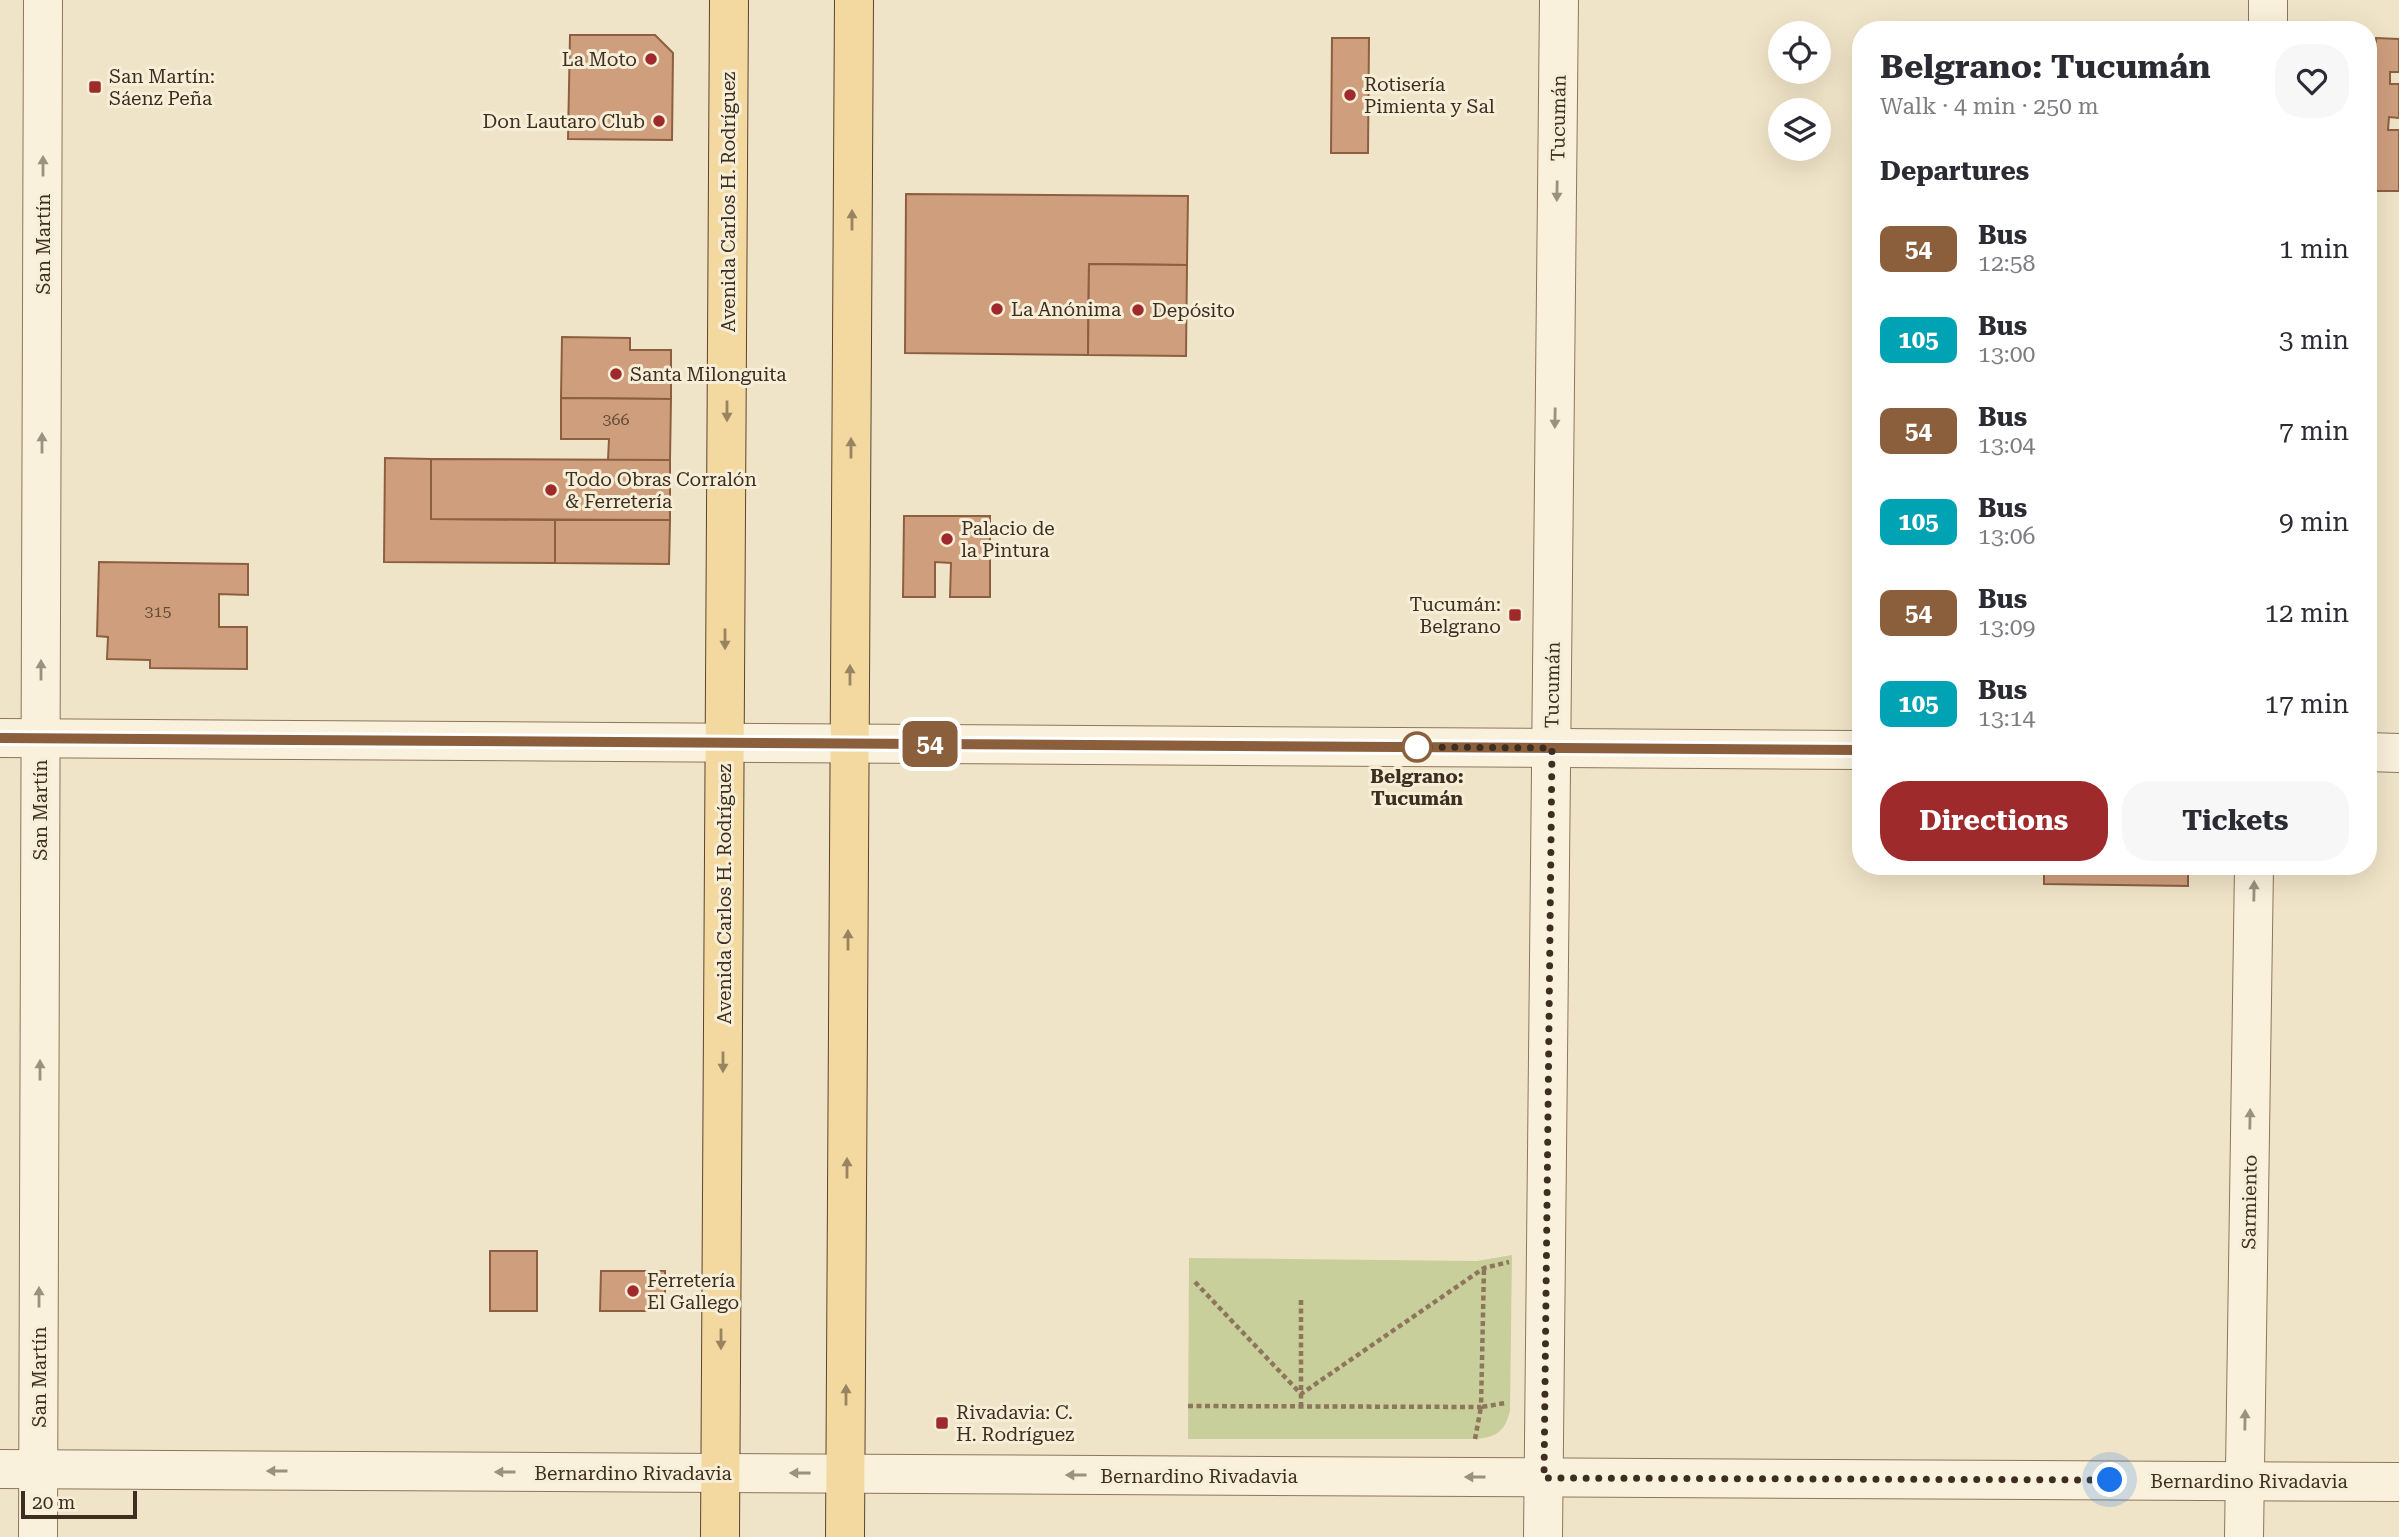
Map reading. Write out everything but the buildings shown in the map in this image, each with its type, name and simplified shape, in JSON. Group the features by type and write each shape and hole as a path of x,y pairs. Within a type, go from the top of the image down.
{"main road":[{"name":"Avenida Carlos H. Rodríguez","path":"720,1537 729,0"},
{"path":"845,1537 854,0"}],"street":[{"name":"San Martín","path":"38,1537 44,0"},
{"name":"Tucumán","path":"1543,1537 1559,0"},
{"path":"2267,21 2268,0"},
{"path":"0,738 1852,750"},
{"path":"2377,752 2399,753"},
{"name":"Sarmiento","path":"2244,1537 2255,875"},
{"name":"Bernardino Rivadavia","path":"0,1469 2399,1482"}],"path":[{"path":"1301,1394 1484,1268 1511,1261"},
{"path":"1475,1439 1481,1407 1484,1268"},
{"path":"1195,1282 1301,1394"},
{"path":"1301,1297 1301,1406"},
{"path":"1188,1406 1481,1407 1510,1403"}],"green space":[{"path":"1512,1255 1510,1411 1505,1424 1494,1435 1475,1439 1188,1439 1189,1258 1477,1261"}],"bus line":[{"name":"54","path":"0,738 1852,750"}],"place":[{"name":"La Moto","path":"651,59"},
{"name":"San Martín: Sáenz Peña","path":"95,87"},
{"name":"Rotisería Pimienta y Sal","path":"1350,95"},
{"name":"Don Lautaro Club","path":"659,121"},
{"name":"La Anónima","path":"997,309"},
{"name":"Depósito","path":"1138,310"},
{"name":"Santa Milonguita","path":"616,374"},
{"name":"Todo Obras Corralón & Ferretería","path":"551,490"},
{"name":"Palacio de la Pintura","path":"947,539"},
{"name":"Tucumán: Belgrano","path":"1515,615"},
{"name":"Belgrano: Tucumán","path":"1417,747"},
{"name":"Ferretería El Gallego","path":"633,1291"},
{"name":"Rivadavia: C. H. Rodríguez","path":"942,1423"}],"route":[{"path":"1417,747 1552,748 1544,1478 2110,1480"}]}
